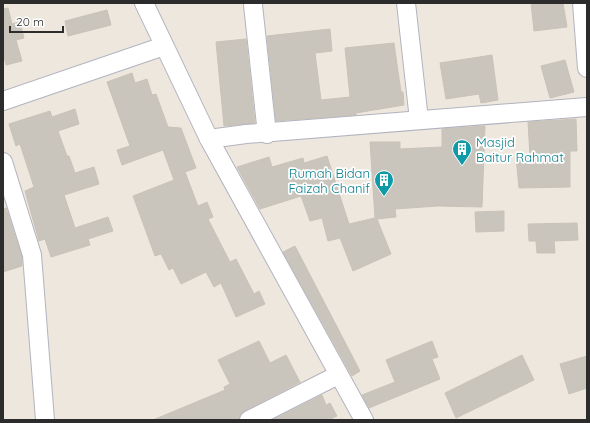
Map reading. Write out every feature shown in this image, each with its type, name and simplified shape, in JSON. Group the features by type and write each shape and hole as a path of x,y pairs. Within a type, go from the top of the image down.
{"street":[{"path":"144,3 164,46 215,139 338,375 364,420"},
{"path":"406,3 419,120"},
{"path":"582,3 587,68"},
{"path":"253,5 267,134"},
{"path":"3,101 164,46"},
{"path":"215,139 246,134 267,134 587,107"},
{"path":"3,162 32,255 45,420"},
{"path":"249,420 338,375"}],"building":[{"path":"531,3 563,3 567,27 534,31"},
{"path":"8,8 12,24 20,22 24,38 16,40 22,61 6,65 3,52 3,9"},
{"path":"107,10 111,25 68,36 65,21"},
{"path":"330,29 332,51 315,53 321,100 350,97 345,48 394,43 404,105 356,113 356,115 276,121 267,36"},
{"path":"246,39 255,123 224,126 216,42"},
{"path":"492,55 498,100 481,103 479,94 446,99 440,63"},
{"path":"565,60 574,92 550,98 541,66"},
{"path":"132,73 135,83 147,79 152,95 156,94 168,127 181,128 196,168 185,172 198,206 207,202 213,217 208,219 230,262 236,259 254,294 259,291 265,304 236,317 221,283 214,287 206,272 181,284 173,268 169,270 161,254 155,256 133,196 174,180 163,150 122,165 117,150 130,146 107,82"},
{"path":"75,109 79,124 58,131 75,173 94,167 99,184 64,195 75,228 108,217 113,231 88,239 90,245 51,257 45,239 39,241 25,191 34,187 20,144 16,146 9,124 50,111 52,117"},
{"path":"576,119 577,151 570,151 570,187 519,188 516,157 530,157 528,122"},
{"path":"485,126 482,207 438,206 395,209 396,217 377,219 391,254 353,271 340,238 328,241 322,218 310,221 301,196 260,209 237,167 269,157 272,167 303,158 304,163 327,156 349,224 375,218 370,142 400,142 400,149 442,147 442,129"},
{"path":"6,208 22,257 22,266 3,272 3,209"},
{"path":"504,211 504,231 476,232 475,212"},
{"path":"577,223 578,240 554,241 555,253 537,253 536,241 529,241 528,224"},
{"path":"295,246 360,371 352,376 283,252"},
{"path":"259,341 270,363 286,355 300,382 244,411 240,415 239,420 153,420 225,390 224,387 230,384 218,360"},
{"path":"432,341 438,357 432,359 440,379 369,408 362,395 395,382 386,360"},
{"path":"522,355 534,380 456,418 445,393"},
{"path":"587,356 587,388 569,394 560,364"},
{"path":"322,395 326,405 330,403 337,416 328,420 272,420"}],"place":[{"name":"Masjid Baitur Rahmat","path":"462,166"},
{"name":"Rumah Bidan Faizah Chanif","path":"384,197"}]}
